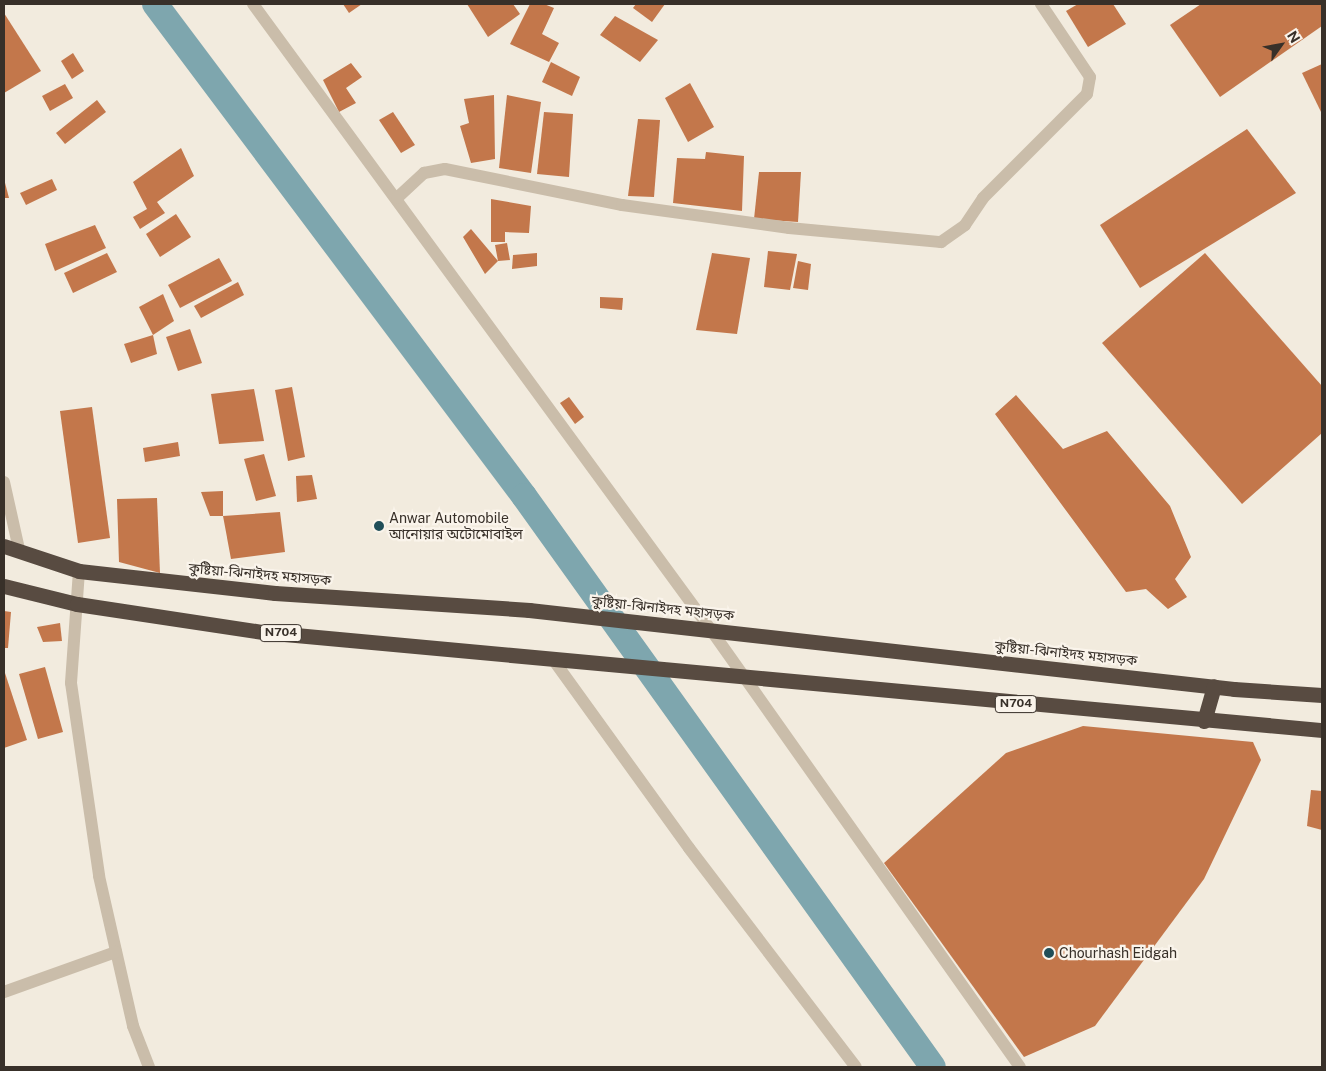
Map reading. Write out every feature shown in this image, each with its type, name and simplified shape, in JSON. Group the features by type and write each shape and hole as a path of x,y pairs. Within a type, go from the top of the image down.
{"highway":[{"name":"কুষ্টিয়া-ঝিনাইদহ মহাসড়ক","path":"11,548 79,571 275,593 529,610 1214,686 1322,695"},
{"name":"N704","path":"4,586 76,604 263,632 557,658 709,675 1204,721 1322,730"},
{"path":"1204,721 1214,686"}],"street":[{"path":"253,4 397,198 711,630 1020,1067"},
{"path":"397,198 424,173 445,169 622,206 798,229 941,242 965,225 983,198 1087,94 1090,77 1041,4"},
{"path":"4,482 11,548"},
{"path":"79,571 71,683 98,876 133,1026 148,1067"},
{"path":"557,658 690,848 856,1067"},
{"path":"4,992 116,952"}],"building":[{"path":"343,4 362,4 349,13"},
{"path":"467,4 513,4 520,14 488,37"},
{"path":"530,4 544,4 554,8 542,34 559,43 549,62 510,44"},
{"path":"636,4 665,4 652,22 633,8"},
{"path":"1078,4 1113,4 1126,24 1088,47 1066,11"},
{"path":"1201,4 1322,4 1322,26 1220,97 1170,25"},
{"path":"4,13 41,71 4,93"},
{"path":"615,16 658,40 640,62 600,35"},
{"path":"73,53 84,71 72,79 61,61"},
{"path":"551,62 580,77 572,96 542,82"},
{"path":"351,63 362,77 346,88 356,103 339,112 323,80"},
{"path":"1322,64 1322,114 1302,73"},
{"path":"690,83 714,127 688,142 665,98"},
{"path":"65,84 73,98 50,111 42,96"},
{"path":"494,95 495,159 471,163 460,126 469,123 464,99"},
{"path":"507,95 541,102 531,173 499,168"},
{"path":"97,100 106,112 65,144 56,133"},
{"path":"393,112 415,145 401,153 379,120"},
{"path":"544,112 573,114 569,177 537,174"},
{"path":"638,119 660,120 654,197 628,196"},
{"path":"1247,129 1296,193 1140,288 1100,225"},
{"path":"181,148 194,176 157,202 165,213 140,229 133,217 147,209 133,182"},
{"path":"706,152 744,156 742,211 673,203 677,158 705,159"},
{"path":"759,172 801,172 798,222 754,219"},
{"path":"4,179 9,198 4,198"},
{"path":"52,179 57,190 26,205 20,193"},
{"path":"491,199 531,206 529,233 505,232 505,242 491,242"},
{"path":"176,214 191,237 160,257 146,234"},
{"path":"95,225 106,248 55,271 45,244"},
{"path":"471,229 498,261 485,274 463,237"},
{"path":"507,243 510,260 498,261 495,245"},
{"path":"768,251 797,254 790,290 764,287"},
{"path":"107,253 117,272 73,293 64,273"},
{"path":"537,253 537,266 512,269 513,255"},
{"path":"712,253 750,258 737,334 696,330"},
{"path":"1205,253 1322,386 1322,433 1242,504 1102,343"},
{"path":"219,258 232,281 180,308 168,285"},
{"path":"798,261 811,264 808,290 793,288"},
{"path":"238,282 244,295 201,318 194,306"},
{"path":"163,294 174,321 153,335 139,307"},
{"path":"600,297 623,298 622,310 600,308"},
{"path":"190,329 202,363 178,371 166,337"},
{"path":"153,335 157,354 131,363 124,344"},
{"path":"292,387 305,457 288,461 275,390"},
{"path":"254,389 264,441 219,444 211,394"},
{"path":"1016,395 1063,449 1107,431 1170,506 1191,557 1175,579 1187,597 1168,609 1146,589 1126,592 995,414"},
{"path":"569,397 584,417 575,424 560,403"},
{"path":"92,407 110,538 78,543 60,411"},
{"path":"178,442 180,456 145,462 143,448"},
{"path":"264,454 276,496 256,501 244,459"},
{"path":"312,475 317,499 297,502 296,476"},
{"path":"223,491 223,516 210,516 201,492"},
{"path":"157,498 160,573 119,562 117,499"},
{"path":"280,512 285,552 231,559 223,516"},
{"path":"4,611 11,612 8,648 4,648"},
{"path":"60,623 62,641 43,642 37,627"},
{"path":"45,667 63,732 38,739 19,674"},
{"path":"4,670 27,740 4,748"},
{"name":"Chourhash Eidgah","path":"1083,726 1253,742 1261,760 1204,879 1095,1026 1024,1057 884,863 1006,753"},
{"path":"1311,790 1322,791 1322,830 1307,826"}],"waterway":[{"path":"155,4 524,496 933,1067"}],"place":[{"name":"Anwar Automobile আনোয়ার অটোমোবাইল","path":"379,526"},
{"name":"Chourhash Eidgah","path":"1049,953"}]}
